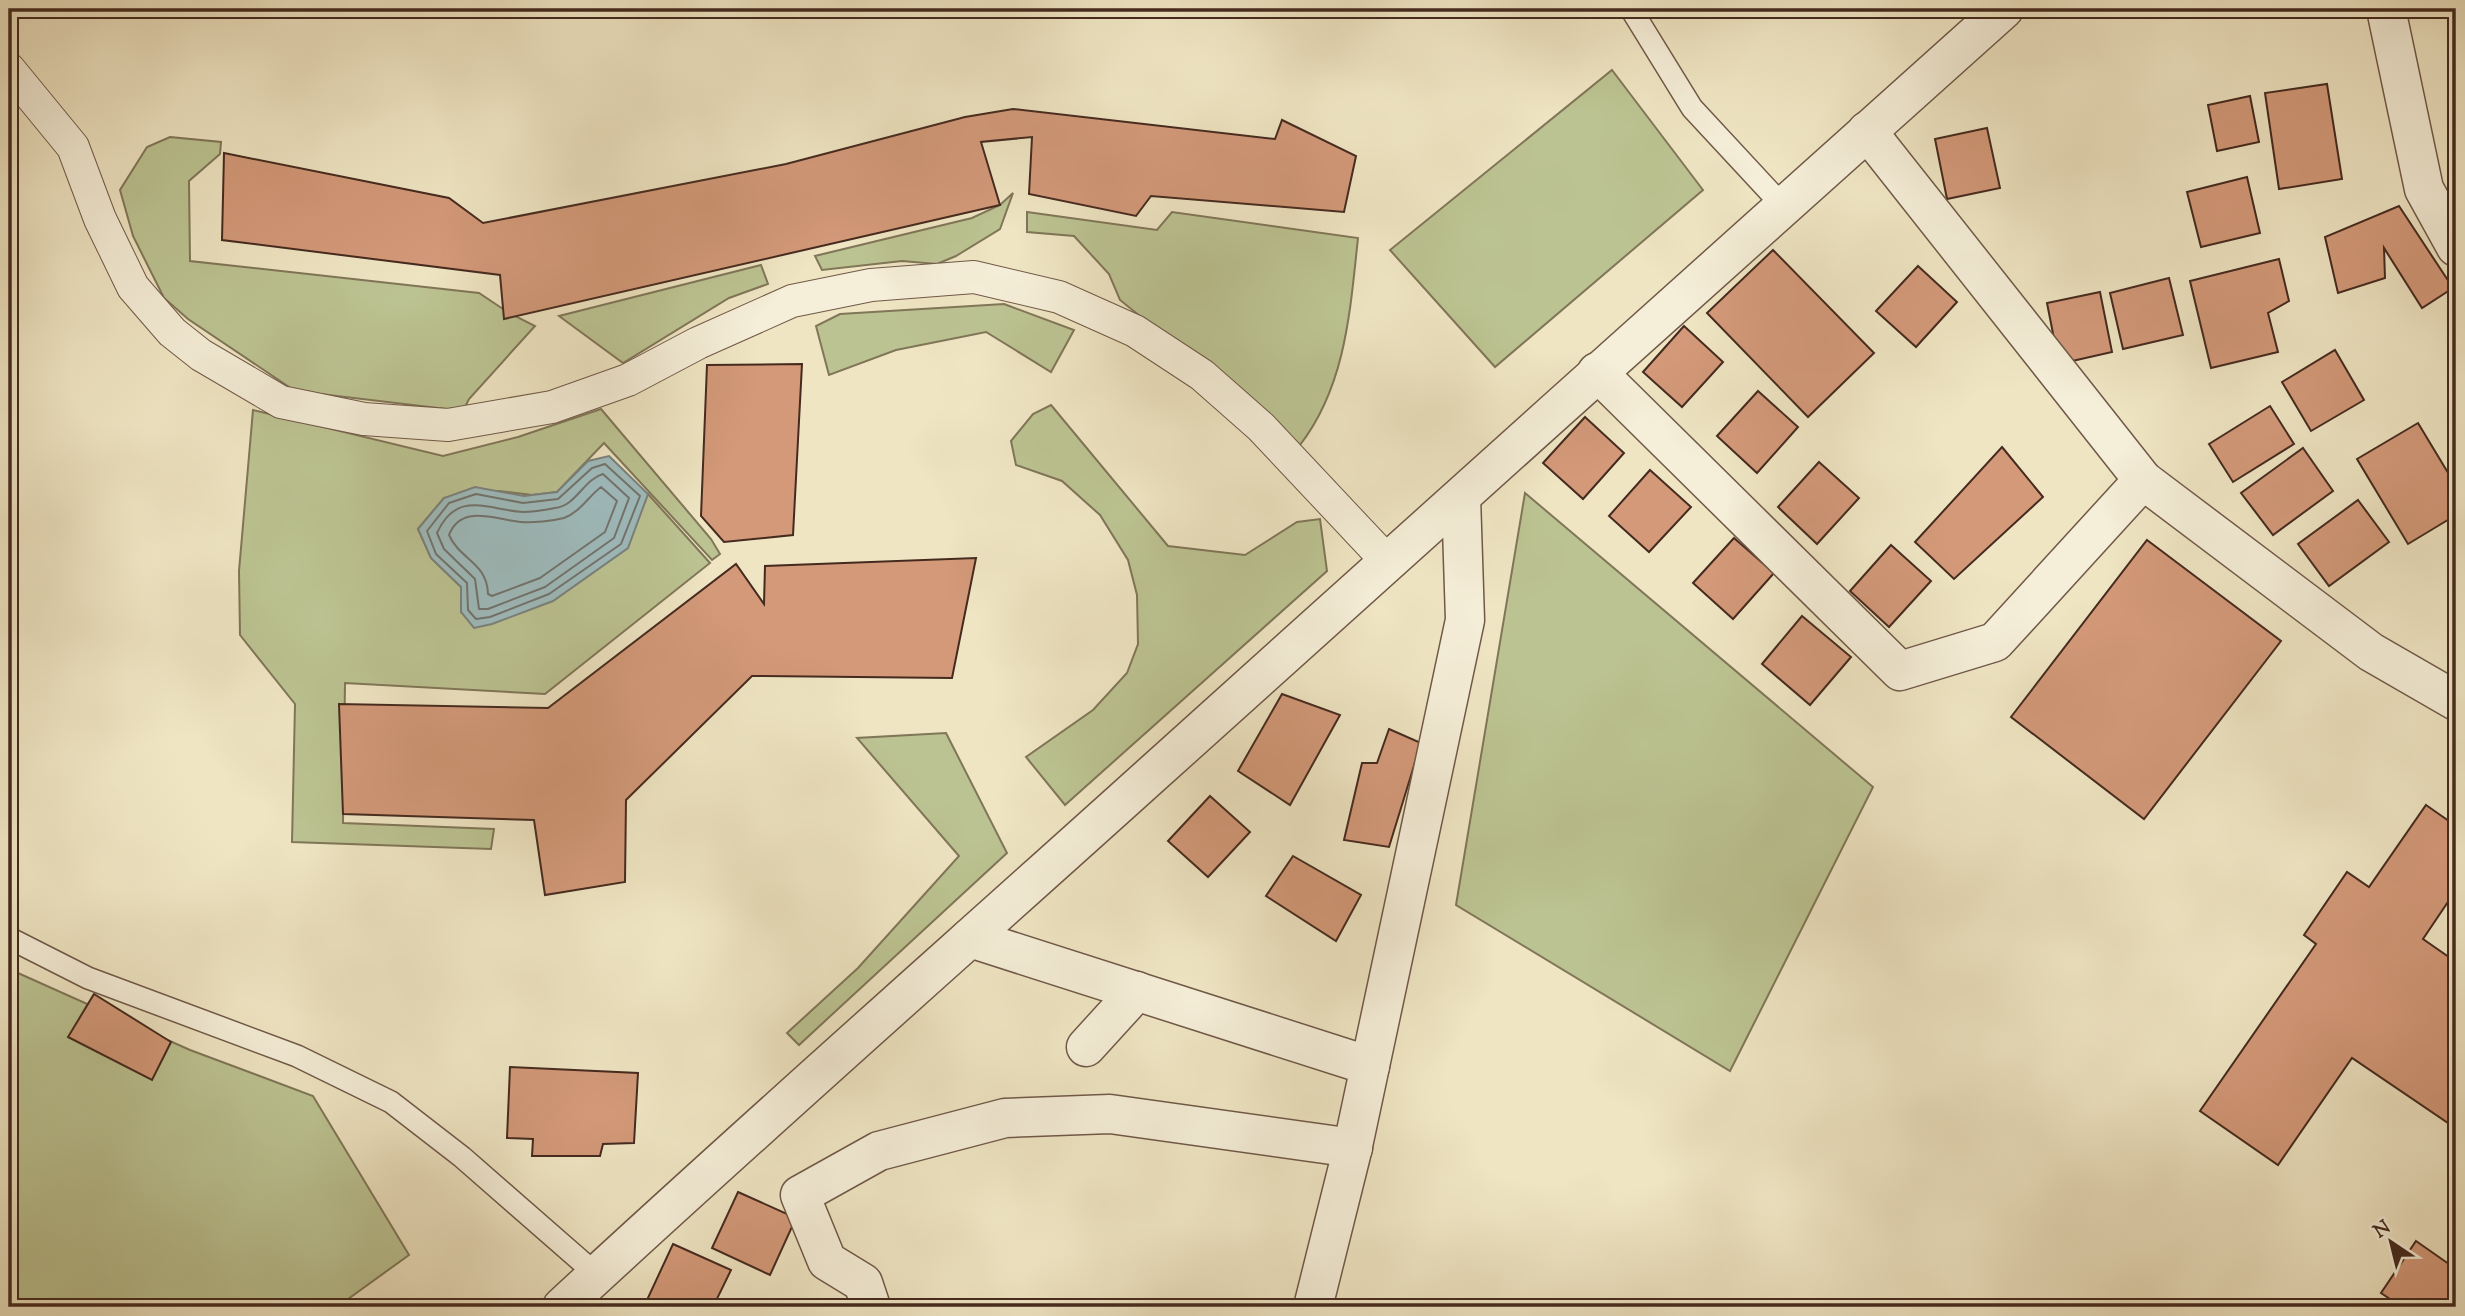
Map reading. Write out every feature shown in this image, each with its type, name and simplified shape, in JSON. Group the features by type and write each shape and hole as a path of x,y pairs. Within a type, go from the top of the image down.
{"street":[{"path":"562,1307 1387,561 2004,9"},
{"path":"2386,9 2424,188 2456,247"},
{"path":"9,69 73,148 100,219 133,287 172,332 201,355 281,402 365,419 448,425 552,407 628,380 698,342 792,301 871,285 974,277 1059,297 1135,331 1202,375 1261,427 1387,561"},
{"path":"1867,131 2143,480 2371,652 2456,701"},
{"path":"1597,372 1900,671 1995,642 2143,480"},
{"path":"1313,1307 1353,1148 1465,620 1461,497"},
{"path":"970,938 1370,1066"},
{"path":"1086,1047 1137,991"},
{"path":"871,1307 863,1283 827,1261 800,1195 879,1151 1005,1118 1110,1114 1353,1148"}],"lane":[{"path":"1631,9 1692,108 1783,206"},
{"path":"9,938 88,978 297,1056 391,1102 462,1157 597,1275"}],"green space":[{"path":"1612,70 1703,190 1495,367 1390,250"},
{"path":"170,137 221,142 220,154 189,181 190,261 479,293 535,326 469,399 463,411 295,391 188,319 164,298 133,236 120,190 147,147"},
{"path":"1013,193 1000,229 956,256 937,264 902,261 822,270 815,256 972,218 1000,205"},
{"path":"1027,212 1157,230 1172,212 1358,238 1348,320 1336,372 1327,398 1300,445 1120,300 1109,274 1074,236 1027,232"},
{"path":"761,265 768,284 729,298 623,363 559,316"},
{"path":"1004,304 1074,330 1051,372 986,332 896,350 829,375 816,326 840,314"},
{"path":"1051,405 1168,546 1245,555 1297,522 1320,519 1327,571 1065,805 1026,757 1093,710 1127,673 1138,644 1137,595 1128,560 1100,515 1062,481 1016,465 1011,441 1033,414"},
{"path":"601,409 711,539 720,554 712,560 604,443 557,492 532,495 499,491 444,498 418,529 431,558 461,587 461,612 553,600 627,548 648,494 710,563 545,694 345,683 343,823 494,829 491,849 292,842 295,704 240,635 239,571 253,410 443,456 518,437"},
{"path":"1525,493 1873,787 1730,1071 1456,905"},
{"path":"946,733 1007,853 799,1045 787,1033 858,968 959,856 857,738"},
{"path":"9,969 190,1050 313,1096 409,1255 337,1307 9,1307"}],"water":[{"path":"609,456 648,494 628,548 553,601 474,628 461,612 461,587 431,558 418,529 444,498 475,487 524,496 557,492 588,461"}],"building":[{"path":"2327,84 2342,179 2279,189 2265,93"},
{"path":"2250,96 2259,142 2217,151 2208,105"},
{"path":"1013,109 1275,139 1282,120 1356,156 1344,212 1151,196 1136,216 1029,194 1032,137 981,142 1000,205 504,319 500,275 222,240 224,153 449,198 483,223 786,164 965,117"},
{"path":"1987,128 2000,188 1947,199 1935,139"},
{"path":"2247,177 2260,233 2201,247 2187,192"},
{"path":"2399,206 2453,288 2422,308 2384,248 2385,278 2338,293 2325,237"},
{"path":"1773,250 1874,353 1808,417 1707,313"},
{"path":"2279,259 2289,301 2268,313 2278,352 2211,368 2190,281"},
{"path":"1918,266 1957,302 1916,347 1876,311"},
{"path":"2169,278 2183,335 2123,349 2110,293"},
{"path":"2100,292 2112,352 2059,364 2047,303"},
{"path":"1684,326 1723,362 1682,407 1643,372"},
{"path":"2335,350 2364,400 2311,431 2282,382"},
{"path":"802,364 793,535 724,542 701,516 707,365"},
{"path":"1758,391 1798,427 1757,473 1717,436"},
{"path":"2270,406 2294,444 2233,482 2209,444"},
{"path":"1585,417 1624,453 1583,499 1543,463"},
{"path":"2418,423 2456,486 2456,515 2408,544 2357,459"},
{"path":"2002,447 2043,497 1954,579 1915,542"},
{"path":"2303,448 2333,491 2273,535 2241,493"},
{"path":"1819,462 1859,498 1817,544 1778,507"},
{"path":"1650,470 1691,507 1649,552 1609,516"},
{"path":"2358,500 2389,542 2329,586 2298,544"},
{"path":"1734,538 1774,573 1733,619 1693,583"},
{"path":"2147,540 2281,641 2144,819 2011,717"},
{"path":"1891,545 1931,581 1889,627 1850,591"},
{"path":"976,558 952,678 752,676 626,800 625,882 545,895 534,820 343,814 339,704 548,708 736,564 764,604 765,566"},
{"path":"1802,616 1851,657 1810,705 1762,664"},
{"path":"1282,694 1340,715 1290,805 1238,771"},
{"path":"1389,729 1421,743 1389,847 1344,840 1362,763 1377,763"},
{"path":"1210,796 1250,832 1208,877 1168,841"},
{"path":"2426,805 2456,826 2456,890 2423,939 2456,962 2456,1124 2454,1127 2352,1058 2278,1165 2200,1111 2316,944 2304,935 2347,872 2369,887"},
{"path":"1293,856 1361,895 1336,941 1266,896"},
{"path":"94,994 171,1042 152,1080 68,1037"},
{"path":"510,1067 638,1073 634,1143 603,1144 600,1156 532,1156 533,1139 507,1138"},
{"path":"738,1192 796,1218 770,1275 712,1248"},
{"path":"2416,1241 2456,1269 2456,1307 2402,1307 2381,1293"},
{"path":"673,1244 731,1270 713,1307 663,1307 647,1300"}]}
